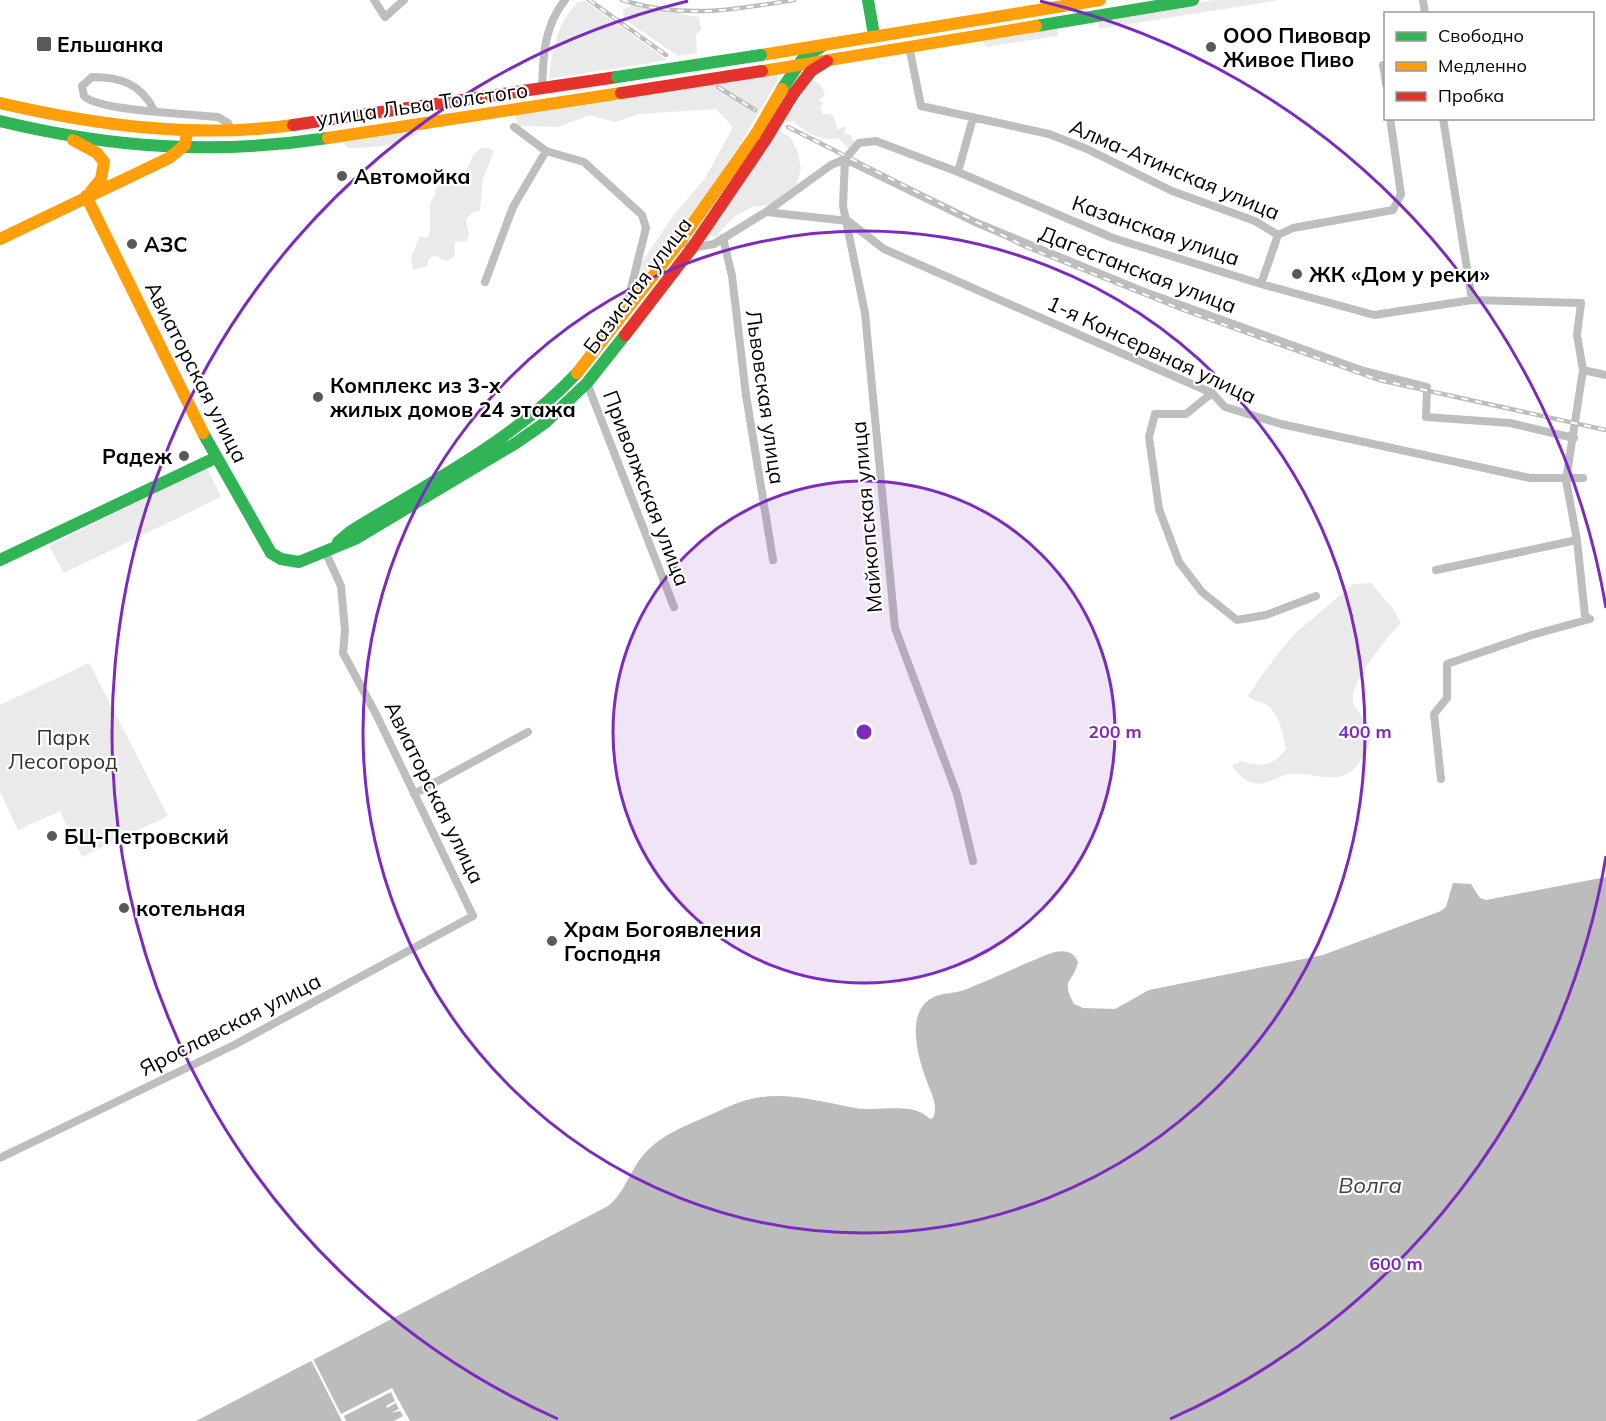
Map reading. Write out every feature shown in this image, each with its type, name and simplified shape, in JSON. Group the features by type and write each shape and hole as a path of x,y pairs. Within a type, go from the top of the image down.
{"street":[{"path":"374,0 385,17 404,0"},
{"path":"542,89 543,55 549,25 565,0"},
{"path":"868,0 874,34"},
{"path":"761,137 805,60 827,44 874,34 1100,0"},
{"path":"805,60 833,58 1193,0"},
{"name":"Алма-Атинская улица","path":"909,46 921,106 1049,134 1087,149 1172,191 1255,222 1278,235 1293,228 1393,210 1401,194 1390,120"},
{"name":"улица Льва Толстого","path":"0,103 83,121 187,131 233,132 542,89 761,55 805,60"},
{"name":"улица Льва Толстого","path":"63,136 99,142 182,149 273,146 778,68 805,60"},
{"path":"1383,65 1384,71"},
{"path":"778,68 786,74 788,88"},
{"path":"154,110 146,94 132,84 92,77 82,87 84,96 91,102 130,109 218,117 228,123 233,132"},
{"path":"958,172 973,118"},
{"path":"1443,120 1472,300"},
{"path":"0,121 63,136 88,147 102,159 103,174 98,185 86,196"},
{"path":"514,127 546,151 584,162 642,215 646,228 624,316"},
{"path":"0,239 86,196 164,161 182,149 187,141 187,131"},
{"name":"Базисная улица","path":"330,548 359,525 512,432 550,402 586,364 761,137"},
{"name":"Базисная улица","path":"281,560 299,562 355,539 516,443 546,422 587,383 692,248 761,137"},
{"name":"Казанская улица","path":"692,248 714,244 766,212 831,165 845,159 859,143 876,141 958,172 1113,238 1261,284 1374,315 1472,300 1581,303 1577,335 1583,370"},
{"path":"485,282 513,207 546,151"},
{"name":"Майкопская улица","path":"845,159 843,206 848,221 865,314 895,628 957,794 973,861"},
{"name":"Дагестанская улица","path":"845,159 976,223 1142,291 1361,370 1427,387 1426,417 1510,423 1574,438"},
{"name":"Авиаторская улица","path":"86,196 215,458 271,553 281,560"},
{"path":"766,212 848,221"},
{"name":"1-я Консервная улица","path":"848,221 884,249 1212,393 1225,407 1281,424 1530,478 1566,480 1583,478"},
{"path":"1261,284 1278,235"},
{"name":"Львовская улица","path":"723,238 732,276 746,394 773,560"},
{"path":"681,240 692,248"},
{"path":"1441,779 1434,714 1447,698 1447,664 1532,634 1590,619 1585,616 1577,540 1566,480 1583,370 1606,375"},
{"name":"Приволжская улица","path":"587,383 674,607"},
{"path":"1212,393 1186,414 1155,414 1149,436 1159,509 1179,562 1202,592 1237,620 1266,615 1316,596"},
{"path":"0,560 215,458"},
{"path":"1436,570 1577,540"},
{"name":"Авиаторская улица","path":"330,548 341,586 345,630 343,653 473,915"},
{"path":"414,794 528,732"},
{"name":"Ярославская улица","path":"0,1158 234,1045 473,915"}],"green space":[{"path":"1214,0 1279,0 1099,29 1098,19"},
{"path":"585,1 667,60 549,79 554,47 560,28 578,2"},
{"path":"631,5 699,17 701,29 696,35 697,53 678,56 624,19 623,10"},
{"path":"1057,24 1058,36 985,47 983,35"},
{"path":"778,75 778,80 739,146 700,204 637,284 637,269 673,216 705,178 733,127 716,109 640,114 615,122 589,115 559,127 518,126 515,114"},
{"path":"812,80 820,84 825,93 823,98 818,100 823,103 820,109 823,114 833,115 838,130 843,126 846,128 844,133 851,135 854,143 849,149 838,138 826,139 802,129 793,121 784,122"},
{"path":"421,130 407,140 387,145 348,148 342,142"},
{"path":"778,130 790,137 798,152 801,169 796,185 770,205 753,207 735,216 715,237 709,236 709,233"},
{"path":"481,148 489,148 494,152 483,178 480,211 473,212 466,219 469,234 467,241 455,242 454,257 446,261 435,255 429,259 427,266 413,270 411,257 420,236 427,238 429,233 430,204 436,194 434,191 443,179 462,176 474,154"},
{"path":"207,468 221,497 64,573 49,546"},
{"path":"1371,583 1394,610 1401,623 1370,661 1353,694 1355,706 1373,734 1363,757 1350,772 1338,777 1296,773 1258,784 1247,780 1232,766 1242,761 1267,764 1286,749 1280,724 1274,712 1265,704 1248,696 1274,658 1298,631 1353,584"},
{"name":"Парк Лесогород","path":"89,663 168,816 82,857 60,811 18,830 0,792 0,705"}],"water":[{"name":"Волга","path":"1606,877 1606,1421 196,1421 608,1206 619,1194 641,1158 653,1145 672,1132 731,1106 753,1098 785,1096 856,1108 915,1110 930,1119 933,1118 935,1108 917,1048 916,1024 924,1005 936,996 963,991 1061,951 1071,953 1078,962 1068,985 1074,1004 1083,1008 1115,1009 1149,990 1323,955 1441,911 1446,907 1453,883 1471,884 1480,898 1486,900"}],"pier":[{"path":"313,1359 341,1414 392,1388 410,1421 394,1421 403,1416 400,1411 391,1413 399,1409 396,1403 387,1408 386,1406 395,1401 391,1392 344,1416 346,1421 342,1421 311,1360"}],"railway":[{"path":"589,0 666,55"},
{"path":"622,0 644,6 687,11 750,7 794,0"},
{"path":"718,87 755,110"},
{"path":"788,127 1024,246 1186,311 1379,380 1606,430"}],"traffic: fast":[{"path":"868,0 874,35"},
{"path":"1036,26 1193,0"},
{"path":"782,89 804,57 821,47"},
{"path":"617,77 761,55"},
{"path":"0,121 82,137 163,146 244,146 328,138"},
{"path":"203,433 271,553 281,559 299,562 355,539 516,443 546,422 587,383 625,335"},
{"path":"338,542 351,531 498,440 552,397 577,373"},
{"path":"0,560 215,458"}],"traffic: slow":[{"path":"761,55 1100,0"},
{"path":"762,71 1036,26"},
{"path":"756,134 782,89"},
{"path":"328,138 621,93"},
{"path":"0,103 72,118 146,128 219,131 293,125"},
{"path":"0,239 169,158 185,145 187,131"},
{"path":"577,373 681,240 756,134"},
{"path":"73,140 97,153 104,162 101,179 91,191"},
{"path":"86,196 203,433"}],"traffic: jam":[{"path":"794,93 811,71 827,61"},
{"path":"621,93 762,71"},
{"path":"293,125 617,77"},
{"path":"766,139 794,93"},
{"path":"625,335 692,248 766,139"}],"place":[{"name":"Ельшанка","path":"44,44"},
{"name":"ООО Пивовар Живое Пиво","path":"1211,47"},
{"name":"Автомойка","path":"342,176"},
{"name":"АЗС","path":"132,244"},
{"name":"ЖК «Дом у реки»","path":"1297,274"},
{"name":"Комплекс из 3-х жилых домов 24 этажа","path":"318,397"},
{"name":"Радеж","path":"184,456"},
{"name":"БЦ-Петровский","path":"52,836"},
{"name":"котельная","path":"124,908"},
{"name":"Храм Богоявления Господня","path":"552,941"}]}
